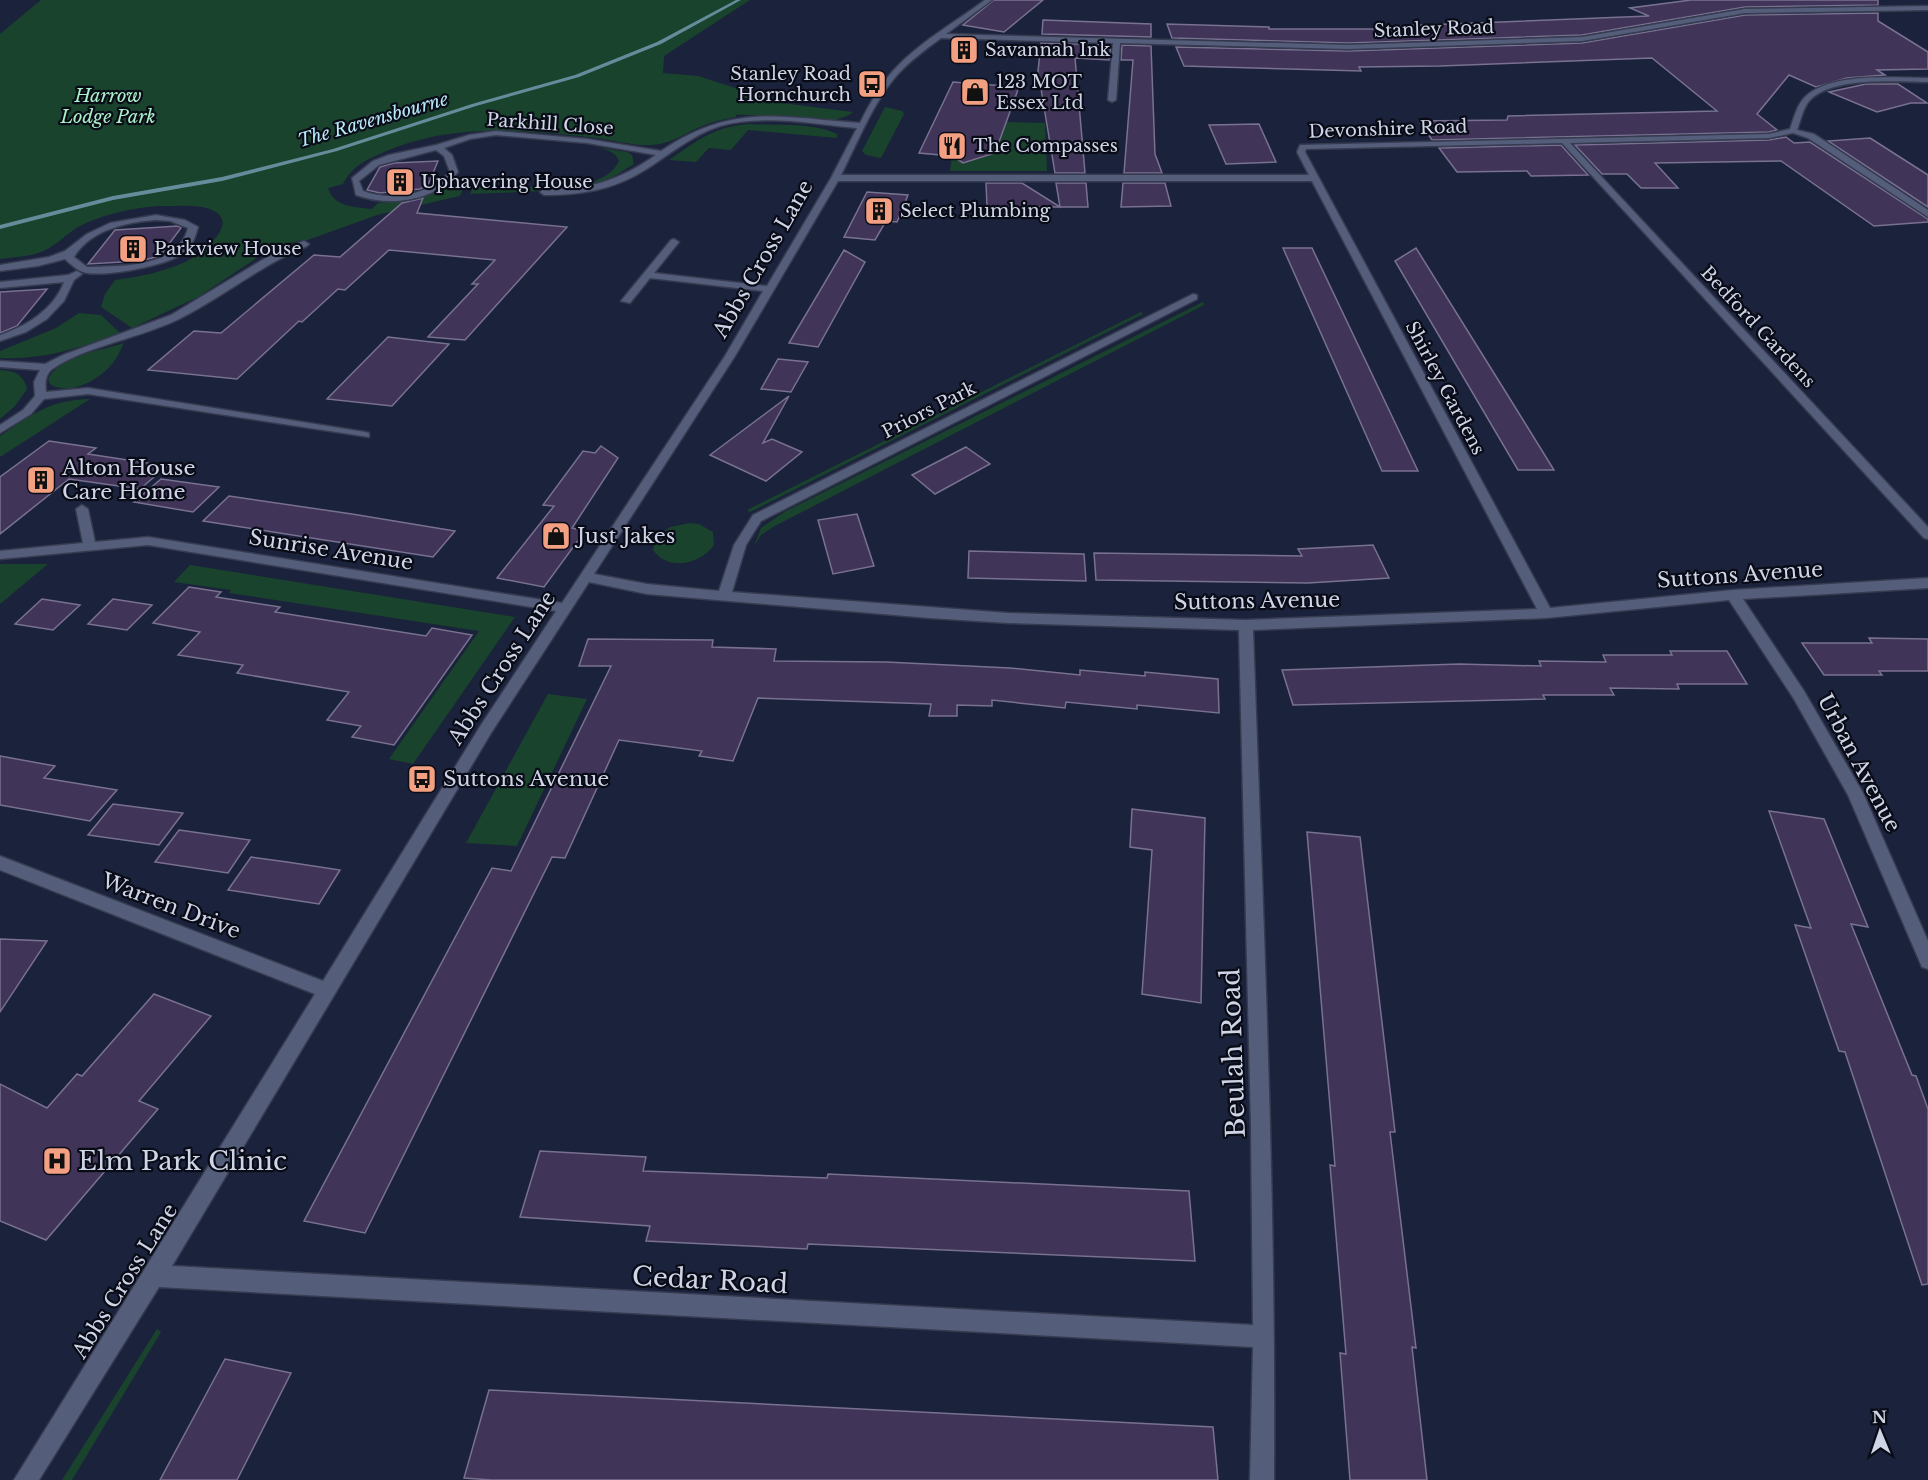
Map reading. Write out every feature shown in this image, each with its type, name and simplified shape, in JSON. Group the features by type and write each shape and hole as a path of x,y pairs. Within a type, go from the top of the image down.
{"street":[{"name":"Abbs Cross Lane","path":"26,1480 486,729 587,577 771,289 878,96 895,73 938,36 990,0"},
{"name":"Stanley Road","path":"938,36 1348,47 1560,41 1744,12 1928,8"},
{"path":"1112,100 1117,41"},
{"path":"1928,80 1857,82 1819,91 1807,99 1793,131 1811,136 1928,214"},
{"path":"544,192 581,191 615,183 707,128 731,121 862,126"},
{"name":"Devonshire Road","path":"1315,178 1302,152 1303,147 1769,136 1793,131"},
{"name":"Parkhill Close","path":"438,147 448,155 454,172 440,187 406,198 367,197 359,193 355,180 376,163 470,137 496,133 595,142 662,154"},
{"name":"Bedford Gardens","path":"1564,141 1928,536"},
{"path":"834,178 1315,178"},
{"name":"Shirley Gardens","path":"1315,178 1546,613"},
{"path":"0,285 70,278 85,270 133,268 169,257 183,249 193,234 193,227 175,219 150,219 123,223 89,236 69,258 85,270"},
{"path":"626,301 674,242"},
{"path":"0,364 47,367 67,357 175,317 277,255 304,244"},
{"path":"0,268 46,261 73,251"},
{"path":"647,275 771,289"},
{"path":"0,338 31,326 45,315 67,290 70,278"},
{"name":"Priors Park","path":"725,594 737,549 747,530 757,518 1193,297"},
{"path":"41,396 39,382 47,367"},
{"path":"0,430 27,412 41,396 88,392 365,435"},
{"path":"82,509 90,547"},
{"name":"Sunrise Avenue","path":"0,555 148,541 566,608"},
{"name":"Suttons Avenue","path":"587,577 647,589 997,617 1246,625 1546,613 1733,596 1928,583"},
{"name":"Urban Avenue","path":"1733,596 1799,695 1855,793 1928,961"},
{"name":"Beulah Road","path":"1246,625 1261,1127 1264,1337 1262,1480"},
{"name":"Warren Drive","path":"0,863 326,990"},
{"name":"Cedar Road","path":"153,1275 1264,1337"}],"green space":[{"name":"Harrow Lodge Park","path":"41,0 750,0 664,56 663,73 698,76 782,103 853,112 829,121 736,115 736,117 705,125 672,141 650,145 516,131 462,132 410,142 360,164 343,184 328,188 331,194 346,205 372,209 378,203 417,199 450,186 463,189 460,196 377,215 305,241 279,246 272,243 252,253 258,256 198,297 132,328 101,307 105,294 115,280 151,274 185,262 208,246 221,230 223,223 220,216 212,210 201,207 156,206 133,209 88,222 41,252 0,259 0,34"},
{"path":"885,107 902,111 904,114 881,158 866,155 862,151"},
{"path":"1006,122 1045,123 1047,171 950,171 952,156 963,163 987,156 991,142"},
{"path":"749,124 816,128 837,134 837,138 748,130 731,150 709,148 696,162 669,160 715,131"},
{"path":"592,147 627,152 632,155 634,164 608,180 580,185 607,175 619,161 612,152"},
{"path":"473,187 546,187 544,191 470,194"},
{"path":"1203,302 1204,305 773,527 761,535 754,546 761,528 784,512"},
{"path":"1141,312 1143,314 750,512 747,510"},
{"path":"79,313 101,315 120,333 61,352 31,357 0,358 0,351 56,328"},
{"path":"124,343 110,366 86,384 67,389 50,384 48,379 54,371 71,359"},
{"path":"0,370 18,374 27,389 15,406 0,419"},
{"path":"90,399 0,457 0,436 22,421 52,405"},
{"path":"690,523 699,524 713,532 714,545 708,552 693,561 684,563 675,563 659,557 653,550 656,537 670,527"},
{"path":"0,564 48,564 0,604"},
{"path":"190,565 515,617 413,764 389,759 479,631 229,593 231,590 174,582"},
{"path":"548,694 587,699 517,846 466,843"},
{"path":"157,1329 161,1332 72,1480 62,1480"}],"building":[{"path":"994,0 1043,0 1004,32 963,25"},
{"path":"1691,0 1878,0 1878,5 1745,7 1582,35 1348,43 1172,38 1167,24 1269,27 1269,29 1403,29 1400,26 1649,16 1630,8"},
{"path":"1878,13 1878,21 1928,52 1928,69 1877,70 1885,75 1847,78 1816,87 1789,75 1757,114 1777,130 1769,132 1432,140 1419,121 1507,120 1508,116 1717,111 1652,58 1359,67 1361,71 1184,66 1176,47 1348,51 1582,43 1745,15"},
{"path":"1043,20 1151,24 1151,37 1042,34"},
{"path":"1041,43 1111,45 1109,60 1075,58 1085,173 1055,173 1038,71"},
{"path":"1122,45 1151,46 1155,154 1162,173 1124,173 1133,60 1121,60"},
{"path":"953,82 1019,87 995,153 963,163 952,156 919,153"},
{"path":"1866,84 1898,84 1927,103 1911,103 1877,112 1829,92"},
{"path":"1259,124 1276,162 1226,164 1209,125"},
{"path":"1786,137 1794,143 1810,142 1928,219 1928,222 1874,226 1781,161 1655,163 1678,188 1641,188 1627,174 1602,174 1575,145 1769,140"},
{"path":"1870,138 1928,175 1928,207 1828,141"},
{"path":"1561,145 1588,175 1531,176 1527,171 1457,172 1439,148"},
{"name":"Uphavering House","path":"438,161 428,185 420,189 380,193 367,190 380,167 394,163"},
{"path":"986,183 1022,183 1060,207 987,207"},
{"path":"1056,183 1086,183 1088,207 1060,207"},
{"path":"1123,183 1165,183 1171,206 1121,207"},
{"path":"867,192 908,195 897,222 886,221 875,240 844,237"},
{"path":"423,198 417,213 567,227 465,340 428,337 478,284 472,284 495,260 389,250 345,290 338,289 302,322 299,321 237,379 148,370 194,331 221,333 314,255 340,257 402,203"},
{"name":"Parkview House","path":"178,226 181,228 160,256 140,261 88,264 115,230"},
{"path":"1283,248 1312,248 1418,471 1382,471"},
{"path":"1416,248 1554,470 1518,470 1395,261"},
{"path":"844,250 865,262 818,347 789,343"},
{"path":"47,289 17,326 0,333 0,292"},
{"path":"388,337 449,344 392,406 327,399"},
{"path":"778,359 808,362 791,392 761,389"},
{"path":"789,396 763,443 772,439 802,452 766,481 710,455"},
{"path":"49,441 96,448 88,454 167,466 140,489 69,479 0,534 0,477"},
{"path":"601,446 618,458 572,528 585,531 544,587 497,578 554,506 543,505 583,451 595,453"},
{"path":"966,447 990,464 935,494 912,475"},
{"path":"161,479 219,487 193,512 134,502"},
{"path":"229,496 455,531 433,557 203,521"},
{"path":"857,514 874,566 833,574 818,520"},
{"path":"1373,545 1389,578 1308,583 1096,580 1094,553 1302,556 1298,549"},
{"path":"969,551 1084,554 1086,581 968,578"},
{"path":"189,587 221,592 216,597 280,607 275,612 426,636 432,628 472,635 394,745 352,737 361,726 327,720 349,692 237,673 243,665 178,655 200,632 153,623"},
{"path":"42,599 80,605 53,630 15,624"},
{"path":"113,599 152,605 127,630 88,624"},
{"path":"1869,638 1928,639 1928,671 1879,671 1882,675 1824,675 1802,643 1872,643"},
{"path":"588,639 713,640 712,647 776,649 774,661 886,662 1010,668 1080,675 1080,670 1145,676 1145,672 1218,679 1219,713 1137,705 1137,709 1066,702 1065,708 992,700 992,706 957,705 957,716 929,716 931,704 758,698 733,761 699,756 702,751 619,740 565,858 552,857 365,1233 304,1221 492,868 511,871 611,666 579,666"},
{"path":"1670,651 1727,651 1747,684 1677,684 1679,689 1610,688 1614,695 1543,695 1545,699 1293,705 1282,670 1459,664 1541,666 1539,661 1606,662 1603,655 1672,655"},
{"path":"0,756 55,766 44,778 117,790 90,821 0,805"},
{"path":"113,804 183,813 159,845 88,835"},
{"path":"1132,809 1205,818 1201,1003 1142,994 1152,850 1130,847"},
{"path":"1769,811 1824,819 1868,927 1851,924 1928,1109 1928,1284 1922,1285 1845,1052 1839,1051 1795,925 1811,928"},
{"path":"179,830 250,840 228,873 155,862"},
{"path":"1307,832 1360,837 1395,1132 1390,1132 1416,1348 1412,1347 1427,1480 1350,1480 1340,1353 1346,1354 1330,1165 1335,1166"},
{"path":"251,857 340,870 319,904 228,890"},
{"path":"0,939 47,941 0,1012"},
{"name":"Elm Park Clinic","path":"154,994 211,1016 139,1101 158,1109 46,1240 0,1221 0,1084 47,1108 77,1074 82,1076"},
{"path":"540,1151 646,1157 643,1171 827,1178 828,1174 1189,1191 1195,1261 808,1244 807,1249 646,1241 650,1226 520,1217"},
{"path":"225,1359 291,1373 237,1480 160,1480"},
{"path":"489,1390 1213,1427 1218,1480 492,1480 464,1478"}],"waterway":[{"name":"The Ravensbourne","path":"0,227 113,198 222,179 335,150 474,105 577,76 659,43 739,0"}],"place":[{"name":"Savannah Ink","path":"964,50"},
{"name":"Stanley Road Hornchurch","path":"872,84"},
{"name":"123 MOT Essex Ltd","path":"975,92"},
{"name":"The Compasses","path":"952,146"},
{"name":"Uphavering House","path":"400,182"},
{"name":"Select Plumbing","path":"879,211"},
{"name":"Parkview House","path":"133,249"},
{"name":"Alton House Care Home","path":"41,480"},
{"name":"Just Jakes","path":"556,536"},
{"name":"Suttons Avenue","path":"422,779"},
{"name":"Elm Park Clinic","path":"57,1161"}]}
